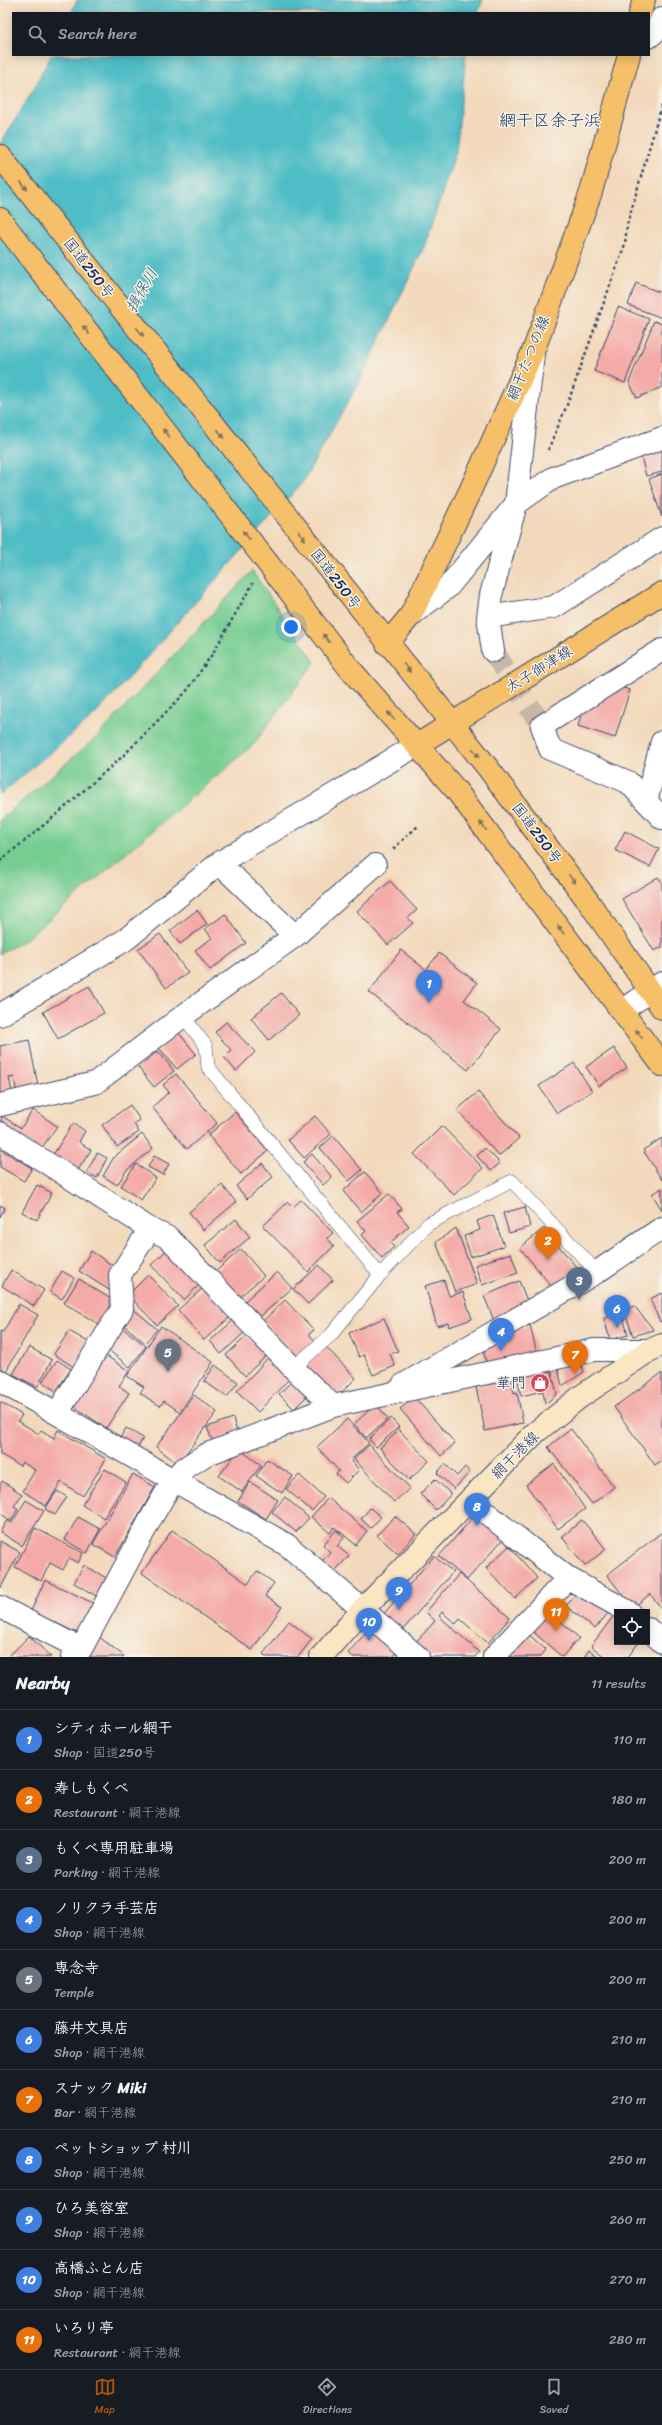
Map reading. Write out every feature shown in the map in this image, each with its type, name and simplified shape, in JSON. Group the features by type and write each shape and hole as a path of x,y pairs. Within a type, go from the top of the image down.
{"main road":[{"path":"640,12 644,0"},
{"name":"網干たつの線","path":"387,644 411,615 470,491 534,348 591,192 629,56"},
{"name":"国道250号","path":"0,156 387,644 452,723 658,994"},
{"path":"0,218 350,669 456,790 662,1065"},
{"name":"太子御津線","path":"416,745 662,593"},
{"name":"網干港線","path":"321,1657 363,1609 535,1433 580,1397 656,1348"}],"street":[{"path":"650,36 656,31 662,18"},
{"path":"493,651 488,617 491,595 516,504 534,348"},
{"path":"411,615 448,587 516,504 554,478 662,438"},
{"path":"488,617 554,607 662,538"},
{"path":"662,650 542,726 550,749 628,782 662,818"},
{"path":"646,801 662,742"},
{"path":"0,1015 125,940 219,863 416,745"},
{"path":"219,863 296,936"},
{"path":"0,1105 95,1083 183,1016 296,936 375,865"},
{"path":"621,1011 658,994"},
{"path":"0,1133 150,1229 169,1238 293,1368 333,1406"},
{"path":"386,1395 597,1272 662,1228"},
{"path":"58,1412 122,1309 120,1275 150,1229"},
{"path":"0,1607 77,1653 150,1520 174,1480 182,1470 205,1454 333,1406 594,1350 656,1348"},
{"path":"0,1381 58,1412 287,1545 418,1657"},
{"path":"470,1500 568,1578 624,1609"},
{"path":"494,1657 568,1578"},
{"path":"650,1631 662,1642"}],"lane":[{"path":"183,1016 206,1046 208,1067 380,1275"},
{"path":"293,1368 331,1335 380,1275 428,1224 512,1181 597,1272"}],"path":[{"path":"546,454 567,405 625,244 627,225 662,104"},
{"path":"0,861 56,815 123,756 186,692 213,653 253,582"},
{"path":"375,865 419,825"}],"green space":[{"path":"252,571 315,662 253,745 26,939 0,954 0,820 98,736"}],"water":[{"path":"77,0 483,0 478,12 71,12"},
{"name":"揖保川","path":"50,56 466,56 456,152 424,247 359,383 302,483 97,713 0,795 0,145 35,87"}],"building":[{"path":"636,283 662,293 662,318 628,305"},
{"path":"618,307 649,319 625,383 594,371"},
{"path":"654,321 662,324 662,387 637,398 629,382"},
{"path":"662,446 662,472 646,476 640,452"},
{"path":"662,474 662,517 649,479"},
{"path":"623,688 630,690 615,738 578,726 582,712"},
{"path":"625,831 659,849 650,867 615,850"},
{"path":"658,877 662,882 662,947 654,951 622,899"},
{"path":"390,881 417,910 408,918 413,923 388,945 357,911"},
{"path":"197,910 207,924 180,944 170,931"},
{"path":"225,914 246,943 210,970 195,950 212,938 205,929"},
{"path":"160,934 188,973 166,988 138,949"},
{"path":"401,950 426,970 439,953 477,983 464,1000 501,1029 468,1070 369,992"},
{"path":"89,986 104,1013 58,1039 43,1012"},
{"path":"281,993 299,1015 269,1040 251,1018"},
{"path":"226,1022 255,1052 236,1071 224,1057 231,1050 215,1032"},
{"path":"178,1032 196,1054 177,1069 159,1048"},
{"path":"29,1040 39,1091 17,1095 14,1077 9,1078 13,1096 0,1098 0,1046"},
{"path":"614,1048 627,1068 599,1086 586,1067"},
{"path":"158,1051 174,1071 154,1087 138,1067"},
{"path":"574,1063 592,1091 557,1113 539,1086"},
{"path":"176,1074 217,1123 187,1149 152,1107 169,1092 163,1085"},
{"path":"478,1092 519,1138 499,1156 457,1110"},
{"path":"130,1105 140,1120 134,1124 139,1132 117,1147 102,1125"},
{"path":"33,1110 57,1126 39,1152 0,1126 2,1116 21,1128"},
{"path":"235,1112 268,1151 241,1174 208,1135"},
{"path":"315,1116 331,1134 304,1158 288,1140"},
{"path":"73,1123 85,1131 79,1142 91,1150 78,1170 53,1155"},
{"path":"442,1126 483,1168 454,1195 414,1154"},
{"path":"142,1134 153,1148 126,1171 117,1185 103,1176 114,1157"},
{"path":"333,1136 362,1170 349,1181 320,1148"},
{"path":"662,1138 662,1180 643,1150"},
{"path":"485,1148 500,1163 491,1171 477,1156"},
{"path":"0,1149 32,1168 24,1181 0,1167"},
{"path":"97,1153 107,1158 97,1178 87,1172"},
{"path":"312,1154 332,1177 323,1185 303,1162"},
{"path":"154,1156 169,1164 163,1175 148,1167"},
{"path":"262,1163 273,1177 247,1199 236,1186"},
{"path":"136,1164 156,1178 141,1200 121,1186"},
{"path":"365,1172 383,1193 361,1212 343,1191"},
{"path":"37,1185 52,1193 37,1220 22,1212"},
{"path":"222,1185 236,1202 203,1230 189,1212"},
{"path":"662,1188 662,1210 652,1194"},
{"path":"389,1194 402,1209 397,1212 409,1226 390,1243 394,1247 382,1258 362,1235 366,1231 357,1221"},
{"path":"301,1200 333,1233 327,1238 334,1246 308,1272 263,1226 288,1202 293,1207"},
{"path":"0,1205 5,1208 0,1217"},
{"path":"525,1207 530,1227 509,1233 503,1213"},
{"path":"493,1215 504,1246 471,1257 464,1236 480,1230 477,1221"},
{"path":"236,1219 250,1237 220,1263 205,1245"},
{"path":"456,1228 477,1284 455,1292 436,1242"},
{"path":"544,1228 577,1268 553,1288 520,1248"},
{"path":"241,1249 264,1276 237,1299 214,1273"},
{"path":"167,1250 200,1284 184,1300 151,1265"},
{"path":"91,1251 121,1271 109,1290 79,1271"},
{"path":"511,1253 518,1273 482,1285 475,1265"},
{"path":"319,1265 333,1280 308,1304 293,1289"},
{"path":"11,1270 44,1290 34,1306 2,1286"},
{"path":"62,1271 74,1278 62,1299 50,1292"},
{"path":"277,1272 292,1288 260,1317 245,1301"},
{"path":"148,1275 178,1306 157,1325 128,1295"},
{"path":"79,1279 114,1301 100,1325 64,1303"},
{"path":"444,1280 449,1296 463,1292 472,1319 449,1327 448,1323 437,1326 425,1286"},
{"path":"519,1281 530,1308 495,1323 484,1296"},
{"path":"204,1287 230,1317 204,1340 178,1310"},
{"path":"662,1293 662,1321 660,1322 650,1299"},
{"path":"285,1300 314,1330 309,1334 317,1343 299,1360 263,1321"},
{"path":"19,1304 38,1315 6,1371 0,1367 0,1331 3,1332"},
{"path":"130,1306 157,1329 145,1343 118,1320"},
{"path":"634,1306 654,1330 633,1336 624,1310"},
{"path":"622,1313 628,1335 610,1340 604,1318"},
{"path":"384,1318 398,1351 390,1354 395,1366 373,1375 364,1355 359,1357 349,1333"},
{"path":"235,1319 246,1331 221,1354 210,1341"},
{"path":"119,1325 146,1346 130,1367 103,1346"},
{"path":"530,1325 537,1354 487,1366 482,1345 513,1329"},
{"path":"161,1326 213,1362 180,1412 164,1401 160,1406 140,1393 144,1387 127,1376"},
{"path":"69,1331 90,1343 75,1368 54,1354"},
{"path":"247,1336 266,1356 245,1376 226,1355"},
{"path":"323,1344 356,1378 333,1401 300,1367"},
{"path":"29,1347 52,1360 37,1387 13,1374"},
{"path":"102,1353 129,1371 119,1386 129,1393 106,1428 69,1403"},
{"path":"269,1357 290,1378 258,1412 237,1391"},
{"path":"57,1360 71,1369 56,1391 42,1382"},
{"path":"581,1363 584,1372 562,1386 558,1369"},
{"path":"215,1365 238,1382 227,1397 204,1381"},
{"path":"551,1369 557,1394 545,1404 543,1391 521,1396 517,1376"},
{"path":"662,1373 662,1460 655,1465 614,1407"},
{"path":"294,1379 309,1394 294,1409 279,1394"},
{"path":"511,1380 514,1393 517,1392 523,1423 485,1431 476,1387"},
{"path":"194,1395 217,1412 178,1464 156,1447"},
{"path":"414,1397 455,1443 441,1456 400,1409"},
{"path":"0,1402 22,1415 18,1421 39,1434 41,1430 54,1438 58,1430 106,1459 83,1496 61,1482 46,1506 23,1491 35,1470 22,1462 20,1466 0,1454"},
{"path":"376,1404 388,1419 366,1438 354,1424"},
{"path":"233,1418 237,1432 212,1440 207,1427"},
{"path":"391,1418 399,1427 376,1447 369,1439"},
{"path":"347,1419 369,1443 351,1460 359,1470 346,1483 336,1474 339,1471 317,1447"},
{"path":"126,1428 143,1438 137,1449 120,1438"},
{"path":"571,1429 614,1487 592,1504 548,1447"},
{"path":"399,1430 429,1461 409,1480 380,1448"},
{"path":"369,1445 410,1488 394,1502 354,1459"},
{"path":"239,1449 261,1465 242,1492 219,1476"},
{"path":"267,1459 293,1476 282,1493 256,1476"},
{"path":"445,1464 457,1476 465,1467 470,1472 454,1489 437,1473"},
{"path":"554,1464 585,1509 558,1529 526,1485"},
{"path":"105,1469 126,1482 104,1518 82,1505"},
{"path":"133,1474 155,1487 115,1557 93,1544"},
{"path":"299,1475 324,1497 312,1511 286,1489"},
{"path":"435,1479 451,1494 436,1510 420,1494"},
{"path":"2,1481 22,1494 14,1506 18,1509 11,1521 0,1513 0,1485"},
{"path":"250,1482 278,1500 266,1519 238,1501"},
{"path":"57,1491 67,1497 55,1515 45,1509"},
{"path":"285,1497 309,1518 296,1532 272,1512"},
{"path":"328,1498 367,1531 356,1545 334,1527 330,1533 311,1517"},
{"path":"26,1500 44,1511 22,1546 0,1532 7,1520 12,1523"},
{"path":"370,1508 381,1517 371,1528 361,1519"},
{"path":"475,1515 503,1539 467,1580 439,1556"},
{"path":"395,1516 416,1534 398,1554 377,1535"},
{"path":"78,1517 100,1529 87,1553 65,1540"},
{"path":"582,1520 606,1549 585,1566 562,1537"},
{"path":"35,1528 83,1553 78,1563 69,1558 63,1570 50,1563 41,1581 15,1567"},
{"path":"172,1530 248,1584 257,1571 274,1583 265,1596 282,1607 252,1650 142,1573"},
{"path":"336,1530 344,1538 337,1546 349,1556 334,1572 322,1561 330,1552 323,1545"},
{"path":"662,1532 662,1609 650,1594 633,1608 607,1575"},
{"path":"0,1541 20,1552 0,1589"},
{"path":"509,1546 537,1578 515,1599 486,1568"},
{"path":"434,1556 453,1572 400,1633 381,1617"},
{"path":"84,1565 108,1579 98,1597 74,1583"},
{"path":"459,1574 510,1618 488,1643 460,1619 456,1624 442,1612 439,1616 479,1652 475,1657 429,1657 414,1644 435,1621 426,1612"},
{"path":"45,1580 97,1605 83,1636 31,1611"},
{"path":"580,1589 609,1612 595,1629 566,1606"},
{"path":"546,1608 579,1638 562,1657 529,1628"},
{"path":"614,1615 614,1645 637,1645 628,1657 605,1657 591,1646"},
{"path":"289,1621 312,1639 298,1657 266,1657 263,1654"},
{"path":"369,1629 397,1652 393,1657 353,1657 348,1653"},
{"path":"526,1632 546,1650 540,1657 510,1657 506,1654"},
{"path":"29,1636 51,1657 8,1657"},
{"path":"98,1636 124,1656 82,1657"},
{"path":"589,1650 599,1657 584,1657"}],"tunnel":[{"path":"493,651 542,726"}],"place":[{"name":"シティホール網干","path":"429,1003"},
{"name":"寿しもくべ","path":"548,1260"},
{"name":"もくべ専用駐車場","path":"579,1300"},
{"name":"藤井文具店","path":"617,1328"},
{"name":"ノリクラ手芸店","path":"501,1351"},
{"name":"専念寺","path":"168,1372"},
{"name":"スナック Miki","path":"575,1374"},
{"name":"華門","path":"540,1383"},
{"name":"ペットショップ 村川","path":"477,1526"},
{"name":"ひろ美容室","path":"399,1610"},
{"name":"いろり亭","path":"556,1631"},
{"name":"高橋ふとん店","path":"369,1641"}],"district":[{"name":"網干区余子浜","path":"550,120"}]}
